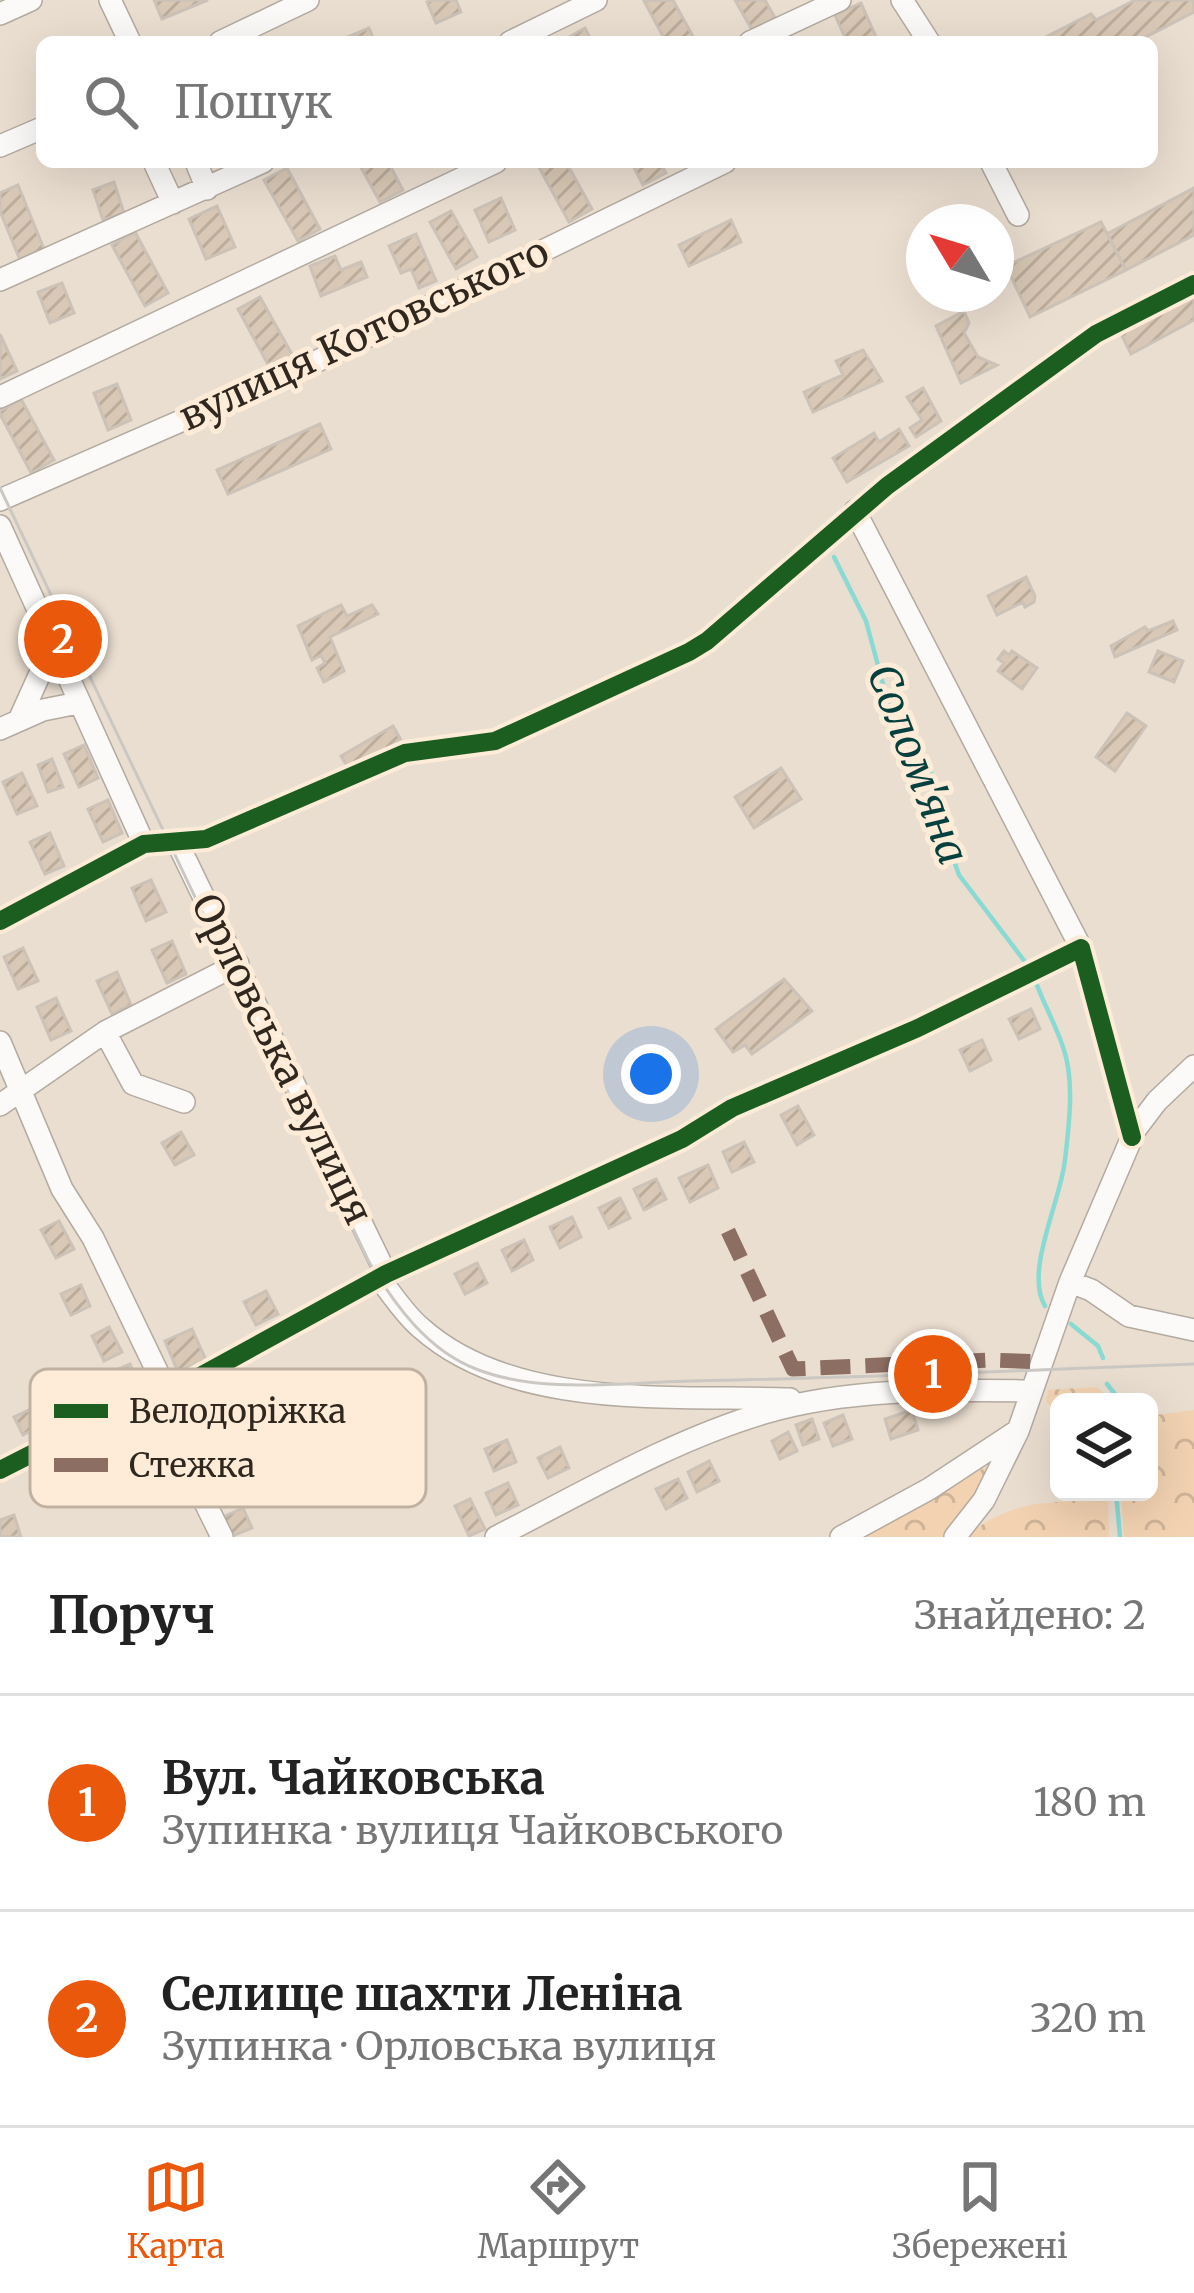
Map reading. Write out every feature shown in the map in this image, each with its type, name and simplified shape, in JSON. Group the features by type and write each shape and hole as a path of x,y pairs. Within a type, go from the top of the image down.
{"street":[{"path":"0,14 31,0"},
{"path":"110,0 127,36"},
{"path":"233,36 308,0"},
{"path":"522,36 596,0"},
{"path":"764,36 840,0"},
{"path":"902,0 925,36"},
{"path":"0,146 36,131"},
{"path":"157,168 173,203"},
{"path":"198,168 207,189"},
{"path":"0,280 251,168"},
{"path":"0,397 483,168"},
{"name":"вулиця Котовського","path":"0,500 309,365 713,168"},
{"path":"995,168 1018,215"},
{"path":"0,921 143,844 206,839 405,753 495,742 689,652 855,511 1096,334 1194,284"},
{"path":"855,511 1081,948 1132,1137"},
{"path":"0,526 10,574 52,647 143,844"},
{"path":"10,724 52,647"},
{"path":"10,724 56,706 78,703"},
{"name":"Орловська вулиця","path":"178,844 382,1276 419,1328 469,1361 566,1392 826,1400"},
{"path":"213,1369 382,1276 1081,948"},
{"path":"0,1105 105,1032 238,964"},
{"path":"105,1032 133,1084 184,1102"},
{"path":"0,1042 62,1190 93,1238 156,1369"},
{"path":"956,1537 985,1500 1018,1431 1070,1282 1132,1137 1157,1102 1194,1066"},
{"path":"1070,1282 1091,1290 1116,1311 1194,1330"},
{"path":"496,1537 663,1451 763,1414 826,1400 949,1390 1030,1391"},
{"path":"841,1537 929,1489 1018,1431"},
{"path":"0,1470 30,1455"},
{"path":"207,1507 222,1537"}],"green space":[{"path":"1097,1387 1103,1393 1050,1393 1050,1405 1048,1390"},
{"path":"1194,1410 1194,1537 1124,1537 1122,1501 1158,1501 1158,1415"},
{"path":"991,1464 984,1488 947,1537 864,1537"},
{"path":"1108,1501 1109,1537 967,1537 1008,1512 1036,1504"}],"building":[{"path":"154,0 208,0 162,19"},
{"path":"456,0 461,12 436,23 427,2"},
{"path":"673,0 693,36 663,36 644,1"},
{"path":"735,0 765,0 775,18 752,30"},
{"path":"1135,0 1194,0 1194,12 1148,36 1048,36 1091,14 1096,20"},
{"path":"861,3 876,36 844,36 835,15"},
{"path":"287,168 320,229 298,241 264,180"},
{"path":"361,168 391,168 403,190 380,202"},
{"path":"539,168 569,168 592,209 569,222"},
{"path":"634,168 663,168 666,173 643,185"},
{"path":"114,182 124,213 103,220 93,190"},
{"path":"18,185 44,249 20,260 0,211 0,193"},
{"path":"1194,188 1194,235 1126,270 1107,234"},
{"path":"501,198 515,230 489,242 475,210"},
{"path":"217,206 235,247 206,259 189,219"},
{"path":"451,211 477,257 456,269 430,222"},
{"path":"731,220 741,242 689,266 679,245"},
{"path":"1101,222 1126,270 1030,317 1014,283 1014,262"},
{"path":"135,232 168,293 145,306 112,245"},
{"path":"416,234 436,281 419,288 411,269 401,273 389,246"},
{"path":"335,256 341,270 361,262 367,277 321,296 310,266"},
{"path":"62,283 74,313 50,323 38,292"},
{"path":"1194,295 1194,320 1131,354 1121,334"},
{"path":"260,297 294,358 271,370 238,309"},
{"path":"964,312 969,323 964,333 978,357 997,365 961,383 936,326"},
{"path":"0,334 17,371 0,379"},
{"path":"863,350 882,381 813,412 804,392 843,375 836,361"},
{"path":"117,384 131,420 108,430 94,393"},
{"path":"923,388 941,421 916,437 910,428 922,420 907,397"},
{"path":"21,399 54,460 31,473 0,414"},
{"path":"320,424 331,449 228,494 217,470"},
{"path":"899,429 909,446 847,482 833,458 874,433 879,442"},
{"path":"1026,577 1034,602 1025,607 1023,602 997,615 988,596"},
{"path":"341,605 347,616 372,605 378,614 330,637 344,671 324,682 317,668 325,663 321,655 312,660 298,626"},
{"path":"1173,621 1177,630 1115,657 1111,646 1145,627 1148,631"},
{"path":"1004,651 1009,655 1012,651 1037,668 1022,689 998,671"},
{"path":"1158,651 1183,661 1174,682 1149,672"},
{"path":"1127,713 1146,726 1115,771 1096,757"},
{"path":"393,726 401,740 350,771 341,756"},
{"path":"84,745 98,778 79,787 64,754"},
{"path":"52,759 63,787 48,792 38,765"},
{"path":"781,768 801,799 754,828 735,797"},
{"path":"22,773 37,806 17,814 3,782"},
{"path":"108,800 122,833 103,842 88,809"},
{"path":"50,833 64,866 45,874 30,842"},
{"path":"151,880 166,912 146,921 132,888"},
{"path":"172,941 186,974 167,983 152,950"},
{"path":"23,948 38,981 18,989 4,957"},
{"path":"117,972 131,1005 112,1014 97,981"},
{"path":"784,979 812,1011 752,1054 745,1045 733,1052 716,1029"},
{"path":"56,998 71,1031 51,1040 37,1007"},
{"path":"1031,1009 1040,1029 1019,1039 1009,1019"},
{"path":"982,1040 991,1060 970,1071 960,1050"},
{"path":"798,1106 814,1135 797,1145 781,1115"},
{"path":"181,1132 194,1155 175,1165 162,1143"},
{"path":"744,1142 754,1162 732,1172 723,1152"},
{"path":"708,1165 718,1188 690,1202 679,1178"},
{"path":"656,1179 666,1199 644,1210 634,1189"},
{"path":"620,1198 630,1218 609,1228 599,1208"},
{"path":"572,1217 581,1237 560,1248 550,1227"},
{"path":"59,1221 74,1249 56,1258 41,1230"},
{"path":"524,1240 533,1260 512,1271 502,1250"},
{"path":"477,1263 487,1283 465,1294 455,1274"},
{"path":"81,1285 90,1306 71,1315 61,1294"},
{"path":"266,1291 278,1314 256,1325 244,1302"},
{"path":"109,1327 122,1352 104,1361 92,1336"},
{"path":"192,1329 206,1360 177,1369 165,1341"},
{"path":"30,1409 30,1431 23,1435 14,1417"},
{"path":"912,1410 918,1430 891,1439 885,1419"},
{"path":"843,1415 852,1439 833,1446 824,1423"},
{"path":"812,1419 819,1439 803,1445 796,1425"},
{"path":"788,1432 797,1451 780,1459 772,1441"},
{"path":"507,1440 516,1462 494,1471 485,1449"},
{"path":"560,1447 569,1468 548,1478 538,1458"},
{"path":"709,1461 719,1481 697,1492 688,1472"},
{"path":"678,1479 687,1498 666,1509 656,1489"},
{"path":"508,1483 518,1505 496,1515 486,1493"},
{"path":"470,1499 485,1529 469,1536 455,1506"},
{"path":"243,1508 252,1528 230,1537 221,1518"},
{"path":"14,1515 21,1537 0,1537 0,1520"}],"waterway":[{"name":"Солом'яна","path":"834,557 866,621 890,710 931,772 934,804 959,875 1029,967"},
{"name":"Солом'яна","path":"1034,977 1063,1047 1070,1088 1065,1160 1041,1255 1040,1292 1045,1306"},
{"name":"Солом'яна","path":"1071,1324 1098,1346 1103,1358"},
{"path":"1107,1384 1114,1393"},
{"path":"1117,1501 1120,1537"}],"tram line":[{"path":"0,488 369,1262 401,1310 442,1350 501,1377 584,1385 1194,1364"}],"marked path":[{"path":"728,1231 793,1369 1040,1362"}],"cycle path":[{"path":"0,921 144,844 206,839 405,753 495,741 689,652 887,486 1096,334 1194,284"},
{"path":"213,1369 386,1274 1081,948 1132,1137"},
{"path":"0,1470 30,1455"}],"place":[{"name":"Селище шахти Леніна","path":"63,639"},
{"name":"Вул. Чайковська","path":"933,1374"}]}
